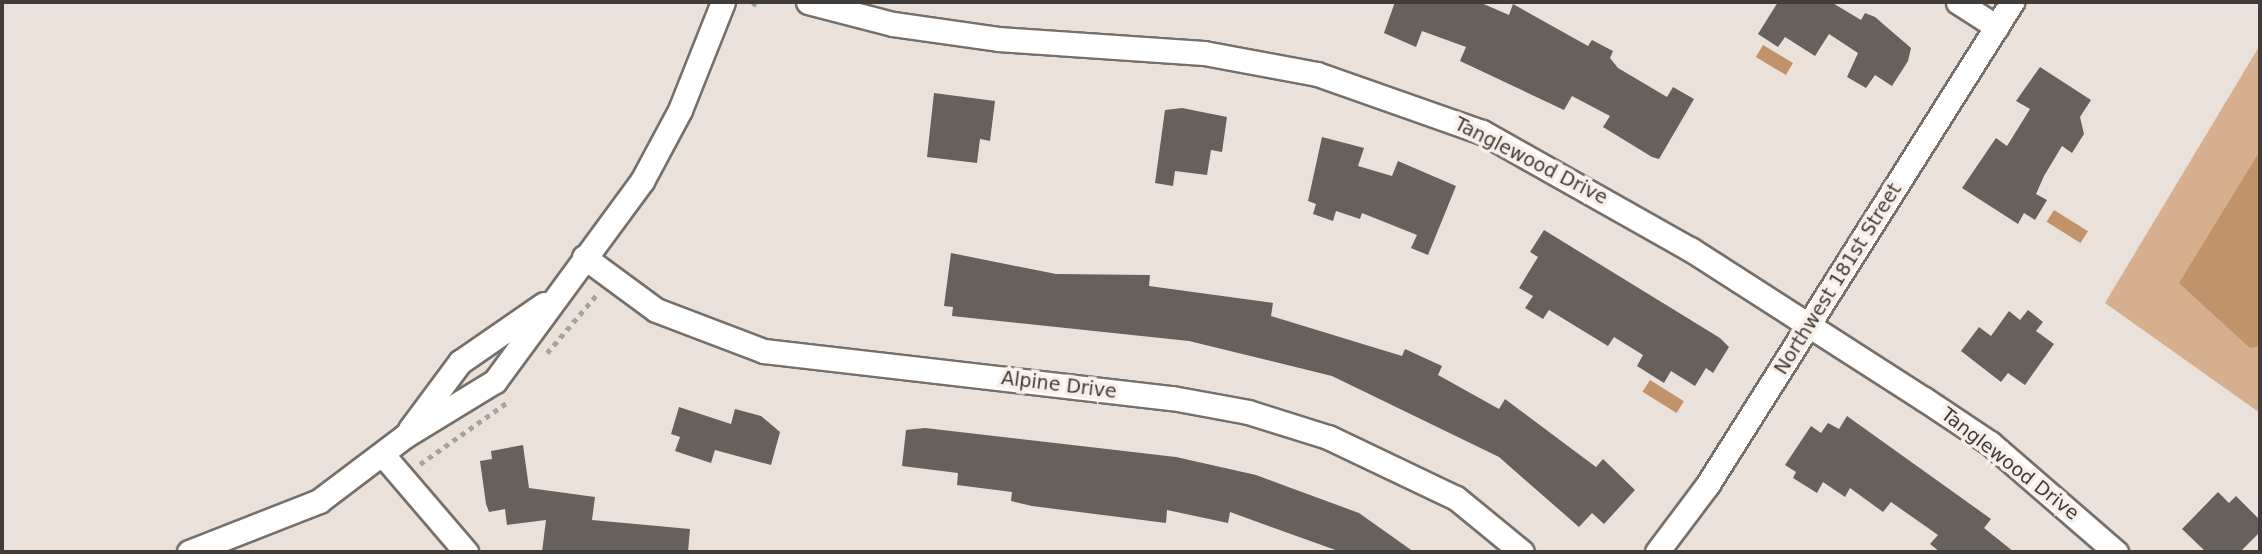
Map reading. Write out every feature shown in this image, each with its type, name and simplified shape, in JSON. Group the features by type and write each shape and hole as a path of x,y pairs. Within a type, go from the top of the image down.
{"street":[{"path":"189,552 319,501 405,436 495,381 556,292 648,169 680,110 723,2"},
{"name":"Tanglewood Drive","path":"808,2 893,24 998,39 1204,53 1318,74 1382,94 1482,132 1585,186 1809,325 1990,443 2116,552"},
{"path":"1958,2 1997,27"},
{"name":"Northwest 181st Street","path":"1657,552 1681,525 2012,2"},
{"name":"Alpine Drive","path":"584,257 656,310 764,351 1248,412 1391,463 1456,498 1522,552"},
{"path":"405,436 460,362 556,292"},
{"path":"383,455 466,552"}],"path":[{"path":"543,357 611,277"},
{"path":"416,468 512,398"}],"shaded area":[{"path":"1763,45 1793,63 1786,75 1756,57"},
{"path":"2260,45 2260,413 2105,303"},
{"path":"2260,151 2260,346 2250,348 2179,283"},
{"path":"2054,210 2088,231 2081,243 2047,222"},
{"path":"1650,380 1684,401 1677,413 1643,392"}],"building":[{"path":"1395,2 1479,2 1509,15 1513,4 1588,46 1592,40 1613,51 1610,58 1618,68 1667,97 1673,87 1694,99 1659,159 1652,157 1603,127 1610,116 1572,96 1564,110 1460,61 1466,47 1422,31 1416,47 1384,33"},
{"path":"1778,2 1831,2 1861,20 1865,13 1875,17 1911,48 1908,61 1892,86 1875,75 1866,88 1847,77 1858,53 1829,34 1815,56 1785,37 1778,47 1758,34"},
{"path":"2040,67 2091,100 2080,117 2084,134 2072,153 2062,146 2036,194 2047,200 2035,220 2024,213 2018,224 1962,188 1996,138 2007,146 2030,109 2016,101"},
{"path":"934,93 995,101 990,141 980,139 977,163 927,157"},
{"path":"1182,108 1227,117 1222,152 1211,150 1207,175 1175,171 1173,186 1155,183 1165,110"},
{"path":"1322,137 1364,148 1358,166 1392,176 1398,161 1456,186 1428,255 1411,248 1417,235 1362,213 1360,219 1336,211 1333,221 1313,214 1316,204 1308,201"},
{"path":"1544,230 1720,338 1729,347 1713,373 1706,368 1695,386 1671,371 1664,383 1637,366 1643,355 1614,337 1608,346 1549,310 1543,319 1525,308 1533,296 1519,288 1538,257 1530,252"},
{"path":"951,253 1056,274 1150,275 1149,286 1273,303 1271,316 1402,356 1405,349 1442,366 1438,375 1499,409 1505,399 1596,467 1603,459 1635,490 1604,524 1592,513 1579,527 1499,457 1332,376 1189,341 952,316 953,307 944,306"},
{"path":"2028,310 2043,322 2036,331 2054,344 2025,385 2008,373 2001,382 1961,351 1979,327 1991,336 2009,311 2020,320"},
{"path":"679,407 731,424 735,409 761,416 780,432 771,465 715,450 711,463 675,451 680,437 671,434"},
{"path":"1847,416 1991,519 1984,528 2014,552 1940,552 1930,544 1938,535 1891,502 1883,512 1850,488 1845,497 1823,482 1817,493 1793,478 1796,472 1785,465 1811,426 1821,433 1828,423 1839,429"},
{"path":"925,428 1176,457 1256,475 1359,513 1414,552 1341,552 1230,512 1228,523 1167,510 1166,523 1011,501 1012,492 957,485 958,473 902,466 906,430"},
{"path":"523,445 529,488 595,497 592,520 690,529 688,552 542,552 546,520 507,525 505,509 489,512 486,504 480,461 492,459 491,451"},
{"path":"2218,492 2229,503 2236,496 2260,520 2260,532 2240,552 2206,552 2182,529"}]}
